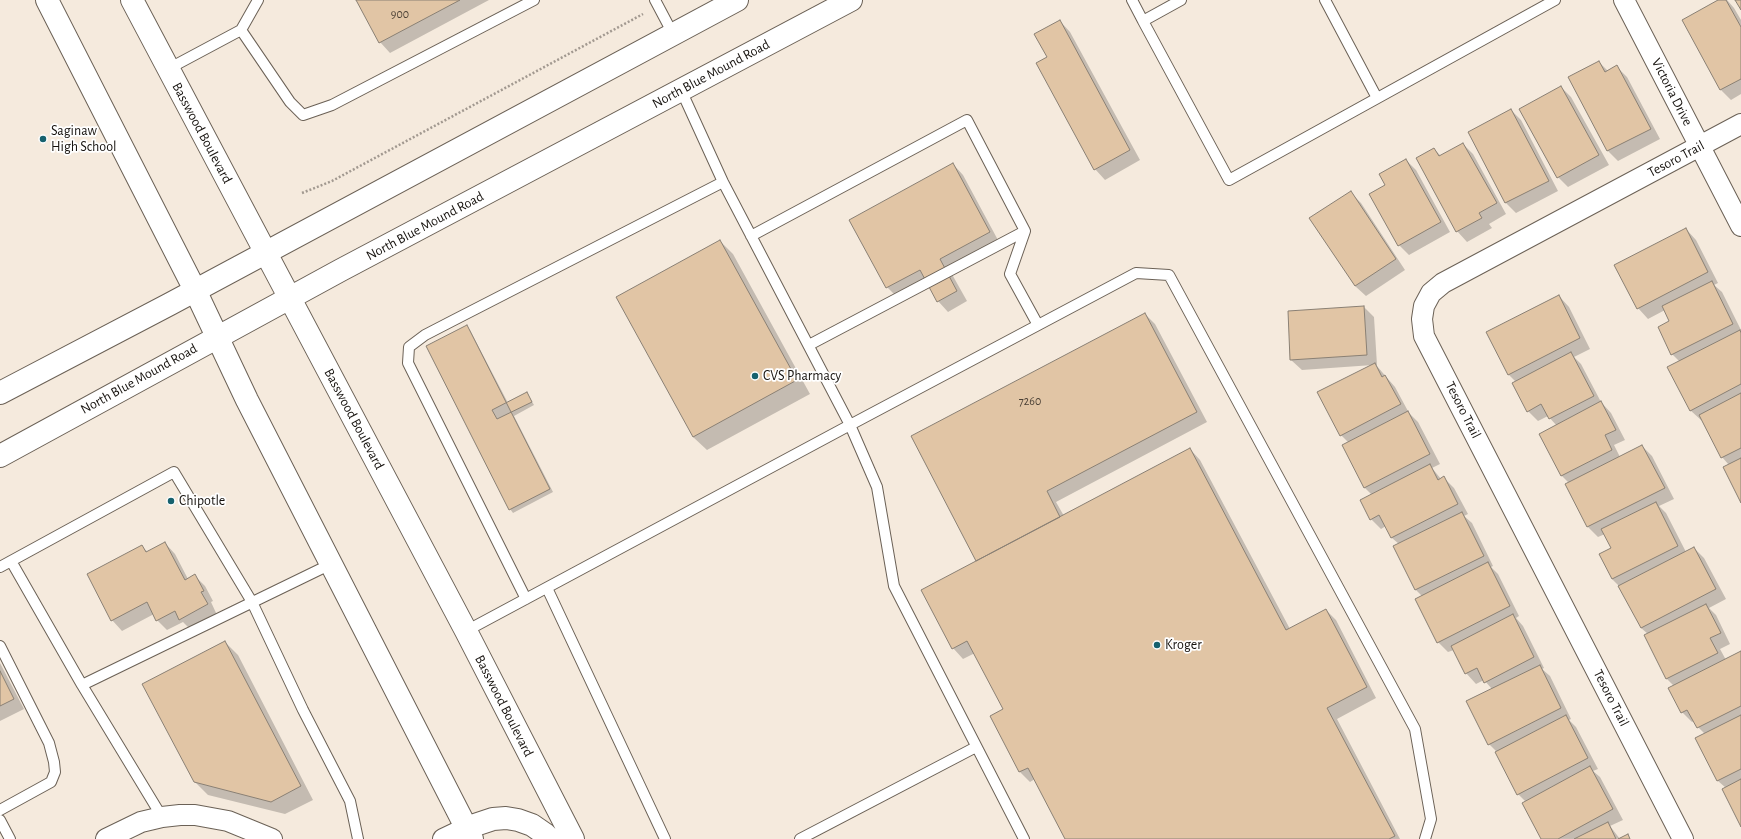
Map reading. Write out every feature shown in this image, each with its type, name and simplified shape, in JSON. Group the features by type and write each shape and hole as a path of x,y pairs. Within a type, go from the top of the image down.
{"main road":[{"path":"46,0 195,290 247,400 469,833 493,819 506,818 518,820 532,826 546,834 550,839"},
{"name":"Basswood Boulevard","path":"132,0 466,631 573,839"},
{"path":"0,393 737,0"},
{"name":"North Blue Mound Road","path":"0,456 218,338 290,297 851,0"}],"street":[{"name":"Victoria Drive","path":"1624,0 1741,226"},
{"name":"Tesoro Trail","path":"1683,839 1424,336 1422,319 1424,306 1431,293 1444,283 1741,124"},
{"path":"106,839 141,822 162,817 195,815 228,821 272,839"},
{"path":"443,839 469,833"}],"lane":[{"path":"168,69 241,30 258,0"},
{"path":"241,30 290,102 303,115 332,106 534,0"},
{"path":"1132,0 1230,180 1555,0"},
{"path":"1143,21 1181,0"},
{"path":"1325,0 1378,98"},
{"path":"656,3 674,34"},
{"path":"681,90 723,182 850,425 877,487 894,586 1024,839"},
{"path":"751,236 967,120 1025,230 1010,274 1038,326"},
{"path":"526,599 408,363 409,347 425,335 723,182"},
{"path":"809,345 1025,230"},
{"path":"466,631 1136,273 1169,275 1415,729 1430,819 1424,839"},
{"path":"0,568 174,472 252,602 303,710 350,801 358,839"},
{"path":"11,561 82,686 162,817"},
{"path":"82,686 331,564"},
{"path":"547,588 665,839"},
{"path":"0,646 49,743 55,772 50,782 0,810"},
{"path":"800,839 976,747"},
{"path":"0,820 10,839"}],"path":[{"path":"302,193 332,181 656,3"}],"building":[{"path":"356,0 460,0 379,43"},
{"path":"1718,0 1726,0 1741,27 1741,79 1720,90 1682,20"},
{"path":"1735,0 1741,0 1741,10"},
{"path":"1060,20 1130,150 1094,170 1036,63 1047,57 1034,34"},
{"path":"1599,61 1605,72 1617,65 1651,129 1607,151 1568,77"},
{"path":"1561,86 1599,155 1557,178 1519,109"},
{"path":"1511,109 1549,181 1505,203 1468,132"},
{"path":"1463,143 1497,203 1479,213 1482,218 1456,232 1416,158 1434,148 1439,156"},
{"path":"1406,159 1441,222 1398,246 1369,194 1385,185 1379,174"},
{"path":"953,163 990,232 940,259 957,291 937,302 920,270 886,288 849,220"},
{"path":"1351,191 1396,259 1355,286 1309,218"},
{"path":"1686,228 1708,272 1637,309 1614,265"},
{"name":"CVS Pharmacy","path":"720,240 797,380 693,437 616,297"},
{"path":"1712,281 1733,324 1671,355 1658,327 1669,321 1662,306"},
{"path":"1559,295 1580,338 1508,375 1486,332"},
{"path":"1364,306 1367,355 1290,360 1288,311"},
{"path":"1145,313 1197,412 1047,491 1060,517 976,561 911,436"},
{"path":"467,325 550,489 509,510 426,346"},
{"path":"1740,330 1741,384 1690,411 1667,367"},
{"path":"1571,352 1594,396 1549,419 1541,404 1527,412 1512,383"},
{"path":"1375,363 1382,377 1385,375 1401,404 1340,436 1317,392"},
{"path":"527,392 532,402 497,419 492,410"},
{"path":"1741,393 1741,448 1721,458 1699,415"},
{"path":"1601,401 1616,430 1605,435 1612,450 1561,476 1539,434"},
{"path":"1408,411 1430,454 1364,488 1342,445"},
{"path":"1642,445 1665,488 1587,527 1565,484"},
{"name":"Kroger","path":"1190,448 1286,630 1326,609 1367,687 1327,708 1395,836 1389,839 1065,839 1028,768 1019,772 990,716 1003,709 967,641 952,649 921,590"},
{"path":"1741,458 1741,503 1723,467"},
{"path":"1430,464 1438,480 1444,476 1458,504 1391,538 1379,515 1370,520 1360,500"},
{"path":"1656,502 1678,546 1612,579 1599,554 1611,548 1601,529"},
{"path":"1462,512 1484,556 1415,590 1393,546"},
{"path":"165,542 185,580 195,574 204,591 201,592 208,604 179,620 175,611 156,621 147,602 111,621 87,574 142,545 146,552"},
{"path":"1694,547 1716,589 1641,628 1618,586"},
{"path":"1488,562 1510,606 1437,643 1415,599"},
{"path":"1706,604 1721,633 1710,638 1718,653 1666,679 1644,635"},
{"path":"1513,614 1534,657 1484,683 1477,668 1465,674 1451,646"},
{"path":"225,641 301,786 271,802 194,782 142,684"},
{"path":"1741,651 1741,706 1697,728 1687,710 1681,713 1668,688"},
{"path":"1540,665 1561,708 1488,745 1466,701"},
{"path":"0,671 14,699 0,706"},
{"path":"1566,715 1588,758 1517,795 1495,752"},
{"path":"1741,715 1741,769 1717,781 1695,738"},
{"path":"1590,766 1613,809 1558,839 1541,839 1522,803"},
{"path":"1741,779 1741,827 1722,789"},
{"path":"1608,822 1616,839 1574,839"},
{"path":"1628,834 1630,839 1618,839"}],"place":[{"name":"Saginaw High School","path":"43,139"},
{"name":"CVS Pharmacy","path":"755,376"},
{"name":"Chipotle","path":"171,501"},
{"name":"Kroger","path":"1157,645"}]}
